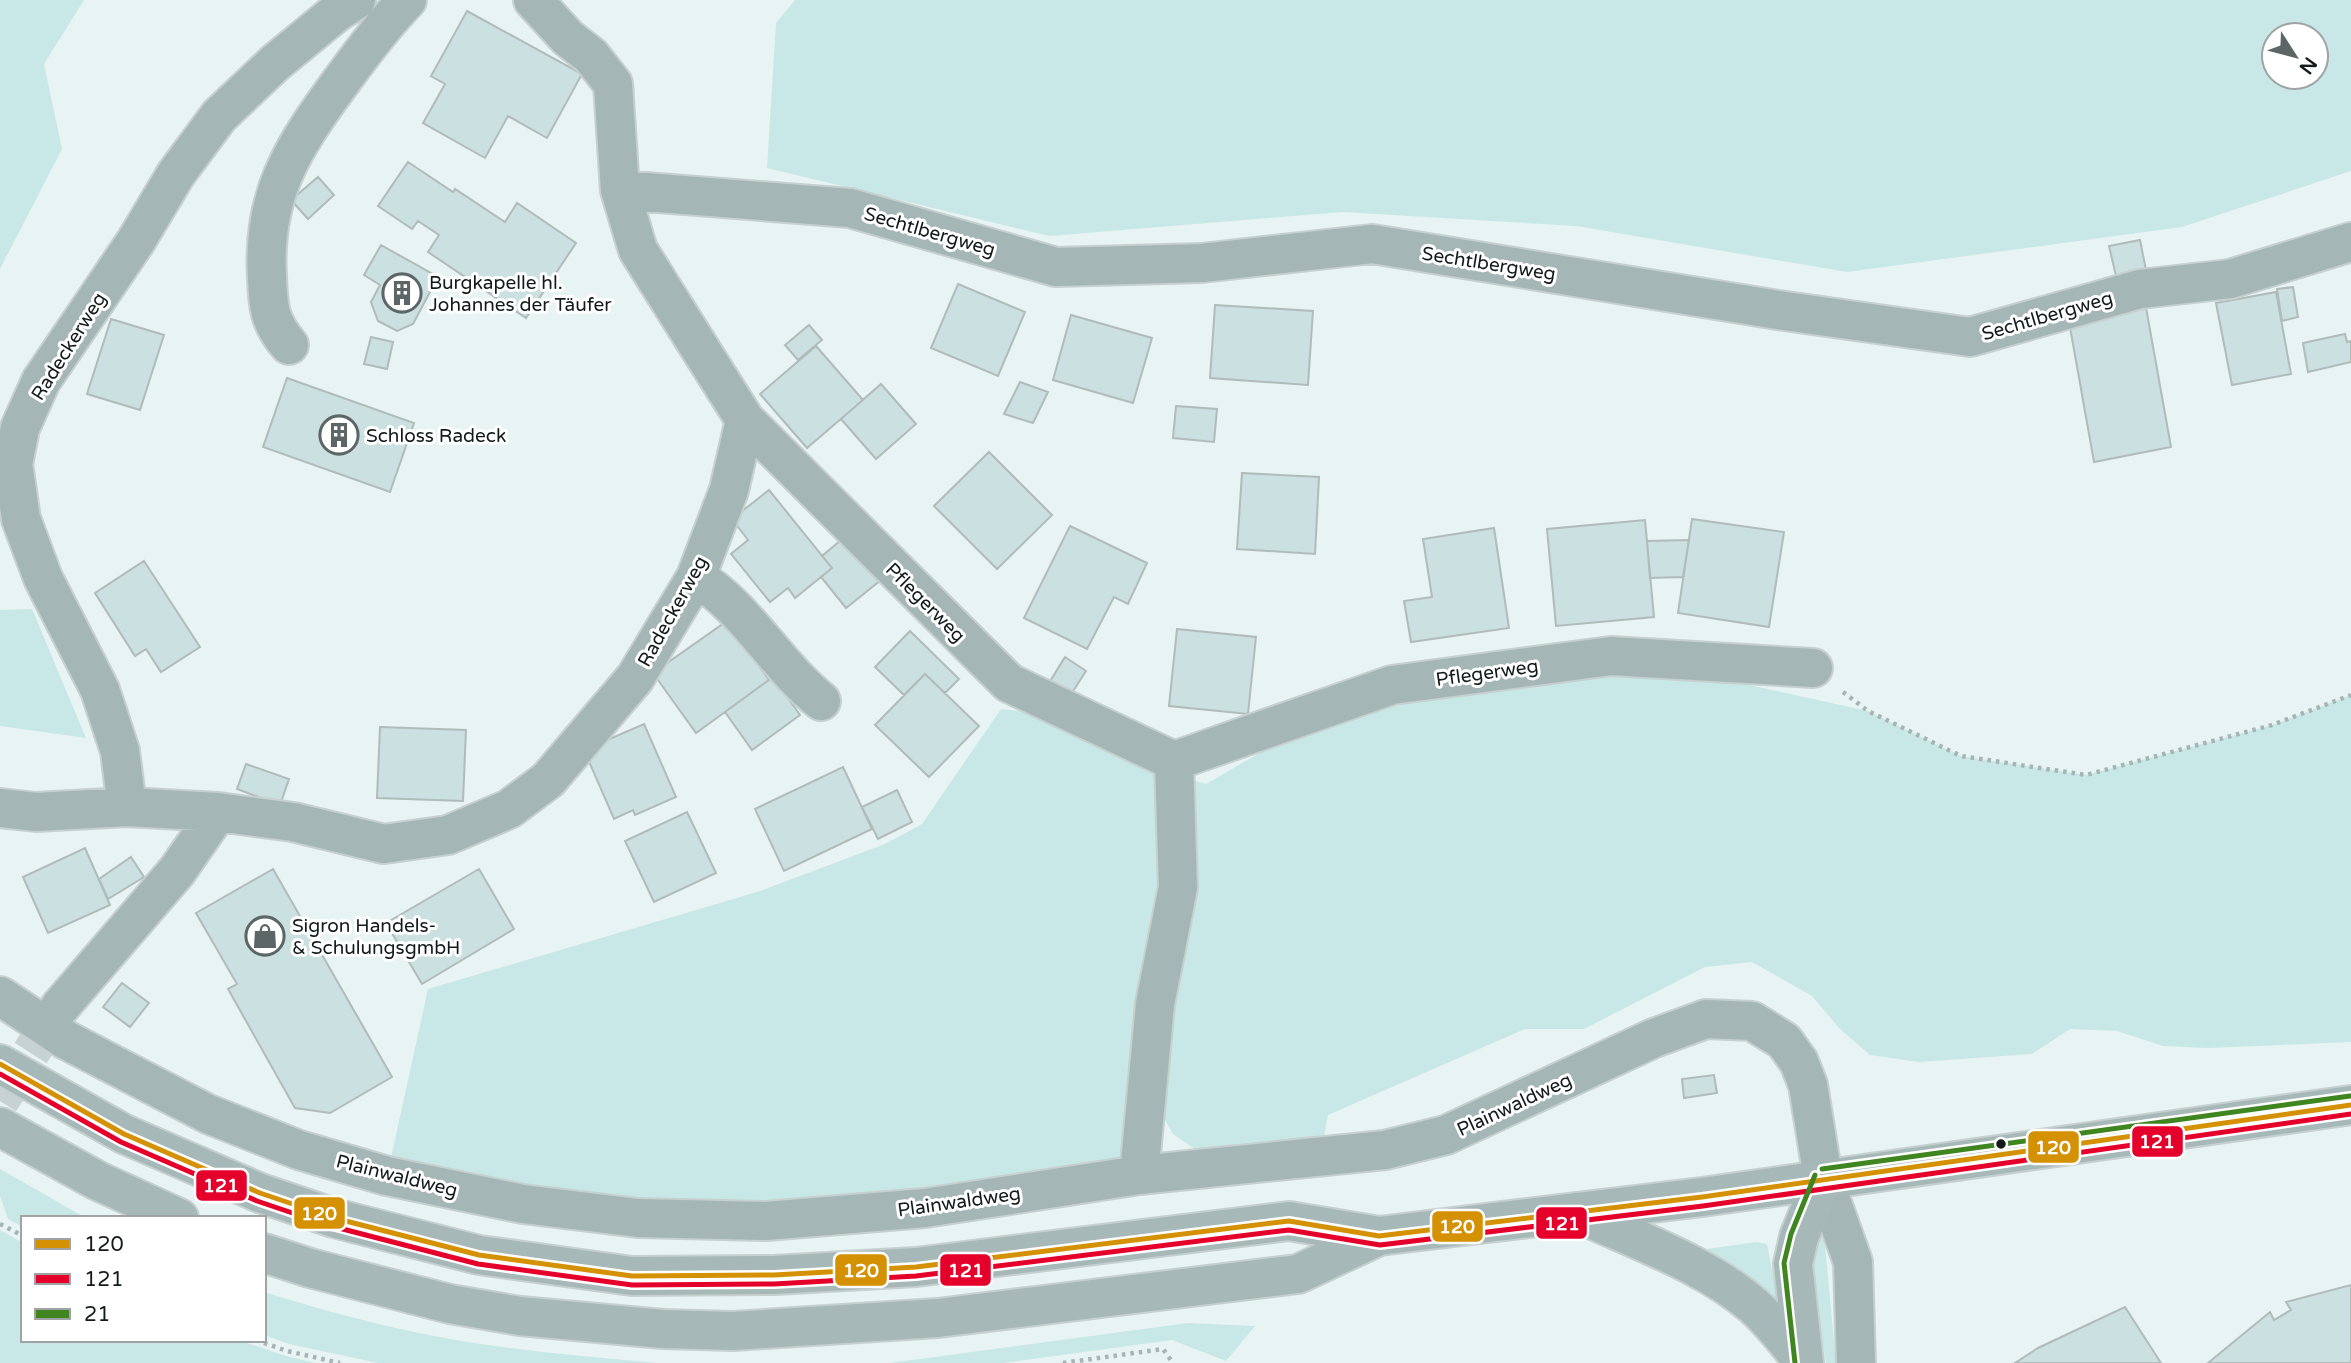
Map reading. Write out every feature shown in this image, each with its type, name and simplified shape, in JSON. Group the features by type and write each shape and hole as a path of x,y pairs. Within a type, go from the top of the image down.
{"main road":[{"path":"0,1064 124,1134 260,1193 322,1214 479,1255 632,1276 704,1277 853,1272 1289,1222 1379,1236 1702,1197 2351,1105"},
{"path":"0,1127 98,1181 175,1216"},
{"path":"1804,1363 1793,1264 1798,1237 1823,1178"},
{"path":"1576,1212 1704,1271 1725,1284 1772,1323 1804,1363"},
{"path":"266,1254 310,1268 450,1304 485,1310 663,1329 733,1331 938,1318 1298,1274 1379,1236"}],"street":[{"name":"Radeckerweg","path":"127,807 120,751 100,690 43,578 21,519 13,464 20,428 41,381 136,242 176,174 219,116 275,62 356,0"},
{"path":"289,345 276,331 268,309 265,257 272,206 284,170 305,132 378,30 407,0"},
{"path":"533,0 568,38 591,56 613,84 621,190 638,250 745,420"},
{"name":"Sechtlbergweg","path":"621,190 849,208 1056,267 1202,263 1372,244 1765,308 1970,337 2140,289 2230,279 2351,243"},
{"name":"Radeckerweg","path":"0,808 36,812 127,807 218,812 293,822 384,844 448,835 509,809 548,780 635,678 696,577 729,490 745,420"},
{"name":"Pflegerweg","path":"745,420 1009,684 1174,761 1392,685 1611,656 1813,668"},
{"path":"696,577 727,600 801,685 821,701"},
{"path":"1139,1175 1155,1004 1178,887 1174,761"},
{"path":"60,1007 177,871 218,812"},
{"name":"Plainwaldweg","path":"0,996 66,1040 208,1114 286,1145 387,1176 523,1204 638,1217 765,1221 925,1208 1139,1175 1385,1150 1446,1135 1654,1038 1706,1019 1752,1021 1784,1041 1799,1062 1808,1085 1823,1178 1853,1262 1856,1363"}],"path":[{"path":"1813,668 1868,711 1961,756 2086,775 2272,725 2351,695"},
{"path":"0,1224 21,1236"},
{"path":"262,1342 287,1351 340,1363"},
{"path":"1063,1363 1163,1349 1173,1363"}],"shaded area":[{"path":"0,0 84,0 44,64 62,149 0,269"},
{"path":"795,0 2351,0 2351,171 2182,227 1847,272 1576,226 1343,212 1049,236 767,168 776,23"},
{"path":"32,609 86,738 0,726 0,610"},
{"path":"1554,673 1708,676 1868,711 1961,756 2086,775 2272,725 2351,695 2351,1042 2209,1048 2163,1046 2117,1031 2070,1029 2032,1054 1919,1062 1870,1055 1839,1028 1812,996 1752,962 1705,967 1584,1029 1525,1029 1328,1115 1324,1137 1199,1152 1173,1134 1164,1118 1113,1174 774,1216 387,1176 428,989 757,892 885,844 922,824 1001,709 1060,716 1158,770 1206,784 1287,737 1376,701"},
{"path":"0,1169 82,1216 21,1216 21,1226 8,1219 0,1196"},
{"path":"0,1230 21,1242 21,1342 244,1342 315,1363 0,1363"},
{"path":"1815,1238 1822,1238 1825,1245 1836,1363 1826,1363 1810,1272"},
{"path":"1756,1242 1767,1244 1777,1295 1774,1303 1755,1284 1707,1249"},
{"path":"266,1293 367,1321 457,1340 657,1363 378,1363 289,1344 266,1336"},
{"path":"1188,1323 1255,1326 1226,1361 1172,1340 1004,1363 890,1363"}],"building":[{"path":"467,11 582,74 547,138 508,116 485,158 423,123 445,84 431,76"},
{"path":"408,162 505,222 517,203 576,243 526,318 428,252 439,235 418,221 412,229 378,206"},
{"path":"318,177 334,195 308,219 291,200"},
{"path":"2140,240 2146,270 2116,276 2109,246"},
{"name":"Burgkapelle hl. Johannes der Täufer","path":"381,245 438,277 413,324 397,331 378,321 371,302 380,285 364,275"},
{"path":"958,284 1025,312 998,376 931,348"},
{"path":"2293,287 2298,317 2282,321 2277,289"},
{"path":"2276,292 2291,374 2232,385 2216,303"},
{"path":"2145,302 2171,447 2094,462 2068,316"},
{"path":"1215,305 1313,311 1308,385 1210,378"},
{"path":"1071,315 1152,338 1133,403 1053,380"},
{"path":"111,319 164,335 140,410 87,394"},
{"path":"809,325 822,340 798,360 785,345"},
{"path":"2345,334 2347,342 2351,341 2351,362 2308,372 2303,343"},
{"path":"371,337 393,342 387,369 364,364"},
{"path":"816,346 863,400 807,448 760,394"},
{"name":"Schloss Radeck","path":"287,378 414,423 390,492 263,447"},
{"path":"1020,382 1048,392 1033,423 1004,414"},
{"path":"881,384 916,424 876,459 841,419"},
{"path":"1176,406 1217,409 1214,442 1173,438"},
{"path":"989,452 1052,515 997,569 934,506"},
{"path":"1242,473 1319,477 1315,554 1237,549"},
{"path":"769,490 832,568 795,598 788,588 770,602 731,554 748,540 732,519"},
{"path":"1692,519 1784,532 1769,627 1678,613"},
{"path":"1645,520 1654,617 1556,626 1547,529"},
{"path":"1070,526 1147,563 1128,604 1114,597 1087,649 1024,618"},
{"path":"1494,528 1509,628 1411,642 1404,601 1432,597 1423,539"},
{"path":"846,536 881,580 846,608 821,577 832,568 822,556"},
{"path":"1689,540 1683,577 1650,578 1647,541"},
{"path":"144,561 200,647 161,672 146,649 135,656 95,593"},
{"path":"727,621 769,680 696,733 653,673"},
{"path":"1177,629 1256,637 1248,714 1169,706"},
{"path":"910,631 959,679 945,693 925,674 904,695 875,667"},
{"path":"1065,657 1086,671 1070,696 1049,683"},
{"path":"925,674 979,726 929,777 875,725"},
{"path":"773,677 800,715 752,750 725,712"},
{"path":"644,724 676,797 635,815 633,810 614,819 584,750"},
{"path":"380,727 466,730 463,801 377,798"},
{"path":"246,764 289,779 280,805 237,789"},
{"path":"843,767 872,829 784,871 755,809"},
{"path":"897,790 912,822 878,839 862,807"},
{"path":"687,812 716,873 654,902 625,841"},
{"path":"85,848 110,905 48,933 23,877"},
{"path":"131,857 144,877 108,899 99,879"},
{"path":"273,869 392,1077 330,1113 295,1108 228,989 237,984 196,913"},
{"path":"479,869 514,929 422,984 386,923"},
{"path":"122,983 149,1003 130,1027 103,1007"},
{"path":"1714,1075 1717,1093 1684,1098 1682,1079"},
{"path":"2351,1285 2351,1363 2208,1363 2270,1312 2274,1320 2291,1310 2286,1302"},
{"path":"2125,1307 2161,1363 2015,1363 2038,1348"}],"tunnel":[{"path":"0,1101 60,1007"}],"transit line":[{"name":"120","path":"0,1064 124,1134 260,1193 334,1218 479,1255 632,1276 774,1275 916,1267 1289,1221 1379,1236 1702,1197 2351,1105"},
{"name":"121","path":"0,1074 121,1142 257,1201 331,1226 478,1264 632,1285 774,1284 916,1276 1289,1230 1380,1245 1703,1206 2351,1114"},
{"name":"21","path":"1822,1169 2350,1096"},
{"name":"21","path":"1795,1363 1784,1263 1791,1234 1815,1175"}],"place":[{"name":"Burgkapelle hl. Johannes der Täufer","path":"402,293"},
{"name":"Schloss Radeck","path":"339,435"},
{"name":"Sigron Handels- & SchulungsgmbH","path":"265,936"}]}
